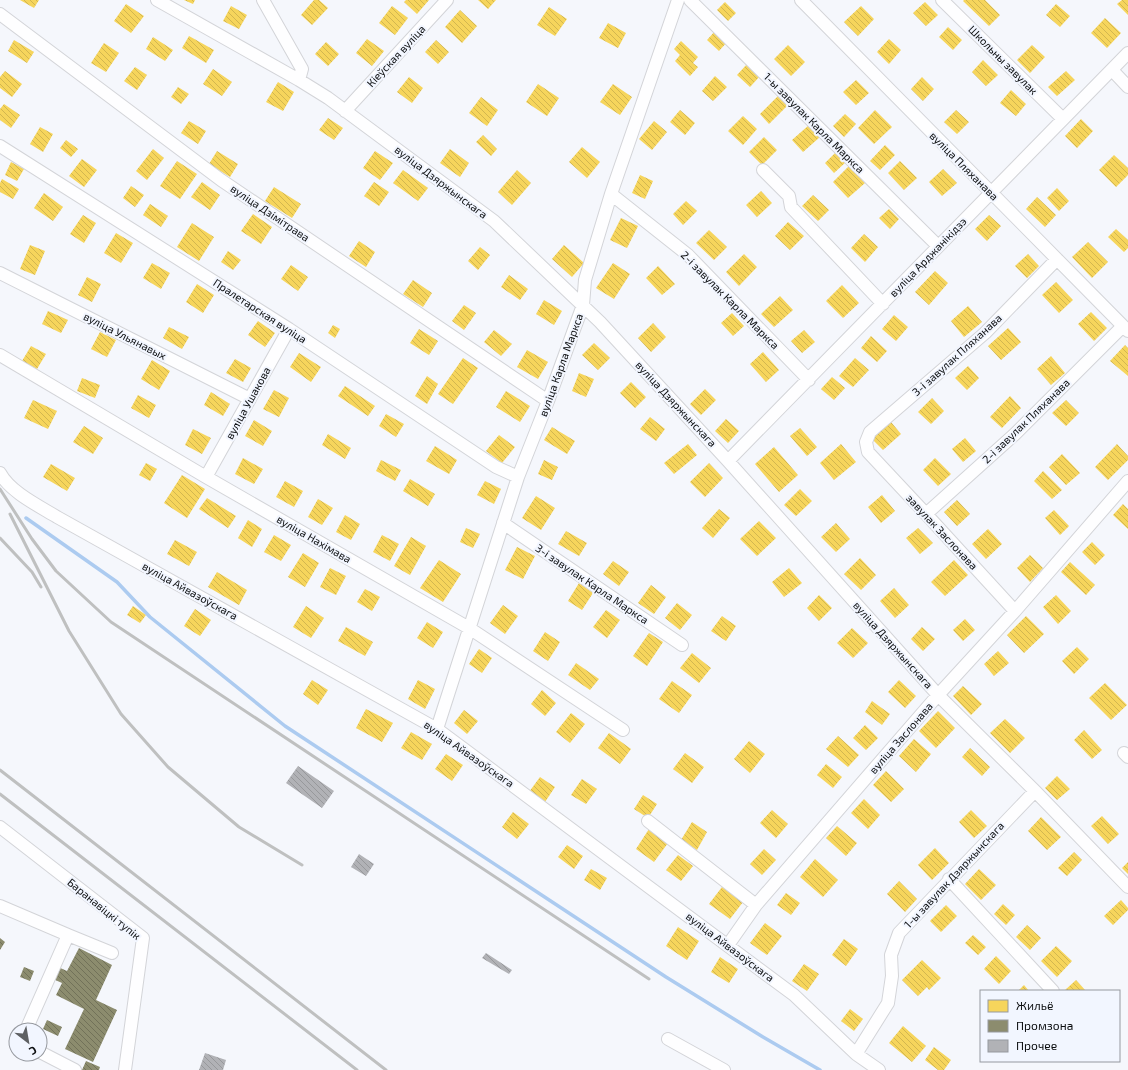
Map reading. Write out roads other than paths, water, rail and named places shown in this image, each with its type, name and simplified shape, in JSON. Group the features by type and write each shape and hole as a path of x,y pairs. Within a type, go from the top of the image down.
{"street":[{"name":"вуліца Дзяржынскага","path":"157,0 299,80 345,111 494,221 600,322 728,461 938,695 1128,887"},
{"path":"263,0 302,69 299,80"},
{"name":"Кіеўская вуліца","path":"345,111 447,0"},
{"name":"вуліца Карла Маркса","path":"437,729 518,477 583,305 585,280 611,194 678,0"},
{"name":"1-ы завулак Карла Маркса","path":"690,0 938,246"},
{"name":"вуліца Пляханава","path":"801,0 1125,328"},
{"name":"Школьны завулак","path":"942,0 1063,119"},
{"name":"вуліца Дзімітрава","path":"0,14 221,180 548,401"},
{"name":"вуліца Арджанікідзэ","path":"728,461 809,380 990,192 1128,53"},
{"path":"1112,70 1128,87"},
{"name":"Пралетарская вуліца","path":"0,146 289,329 496,467 518,477"},
{"path":"763,170 789,196 791,207 883,304"},
{"name":"2-і завулак Карла Маркса","path":"611,194 688,255 809,380"},
{"name":"3-і завулак Пляханава","path":"868,452 866,442 870,432 985,333 1057,259"},
{"name":"вуліца Ульянавых","path":"0,273 250,399"},
{"name":"2-і завулак Пляханава","path":"926,514 1015,434 1125,328"},
{"name":"вуліца Ушакова","path":"206,477 289,329"},
{"name":"вуліца Нахімава","path":"0,355 206,477 469,628 623,730"},
{"name":"завулак Заслонава","path":"868,452 1015,611"},
{"name":"вуліца Айвазоўскага","path":"2,476 21,495 57,517 437,729 794,995 856,1054 879,1070"},
{"name":"вуліца Заслонава","path":"728,945 756,905 938,695 1015,611 1128,481"},
{"name":"3-і завулак Карла Маркса","path":"503,523 682,645"},
{"name":"1-ы завулак Дзяржынскага","path":"856,1054 888,1003 892,976 891,955 899,934 949,879 1034,791"},
{"path":"648,821 756,905"},
{"name":"Баранавіцкі тупік","path":"0,828 143,938 125,1070"},
{"path":"949,879 1052,990"},
{"path":"0,906 112,953"},
{"path":"30,1022 68,935"},
{"path":"668,1040 724,1070"},
{"path":"48,1056 75,1070"}],"waterway":[{"path":"26,518 117,582 150,617 285,726 666,977 763,1037 820,1070"}],"railway":[{"path":"0,489 32,539 56,571 111,622 649,979"},
{"path":"10,514 69,631 121,714 168,767 239,827 302,865"},
{"path":"0,538 32,572 41,587"},
{"path":"0,770 386,1070"},
{"path":"0,794 357,1070"}]}
